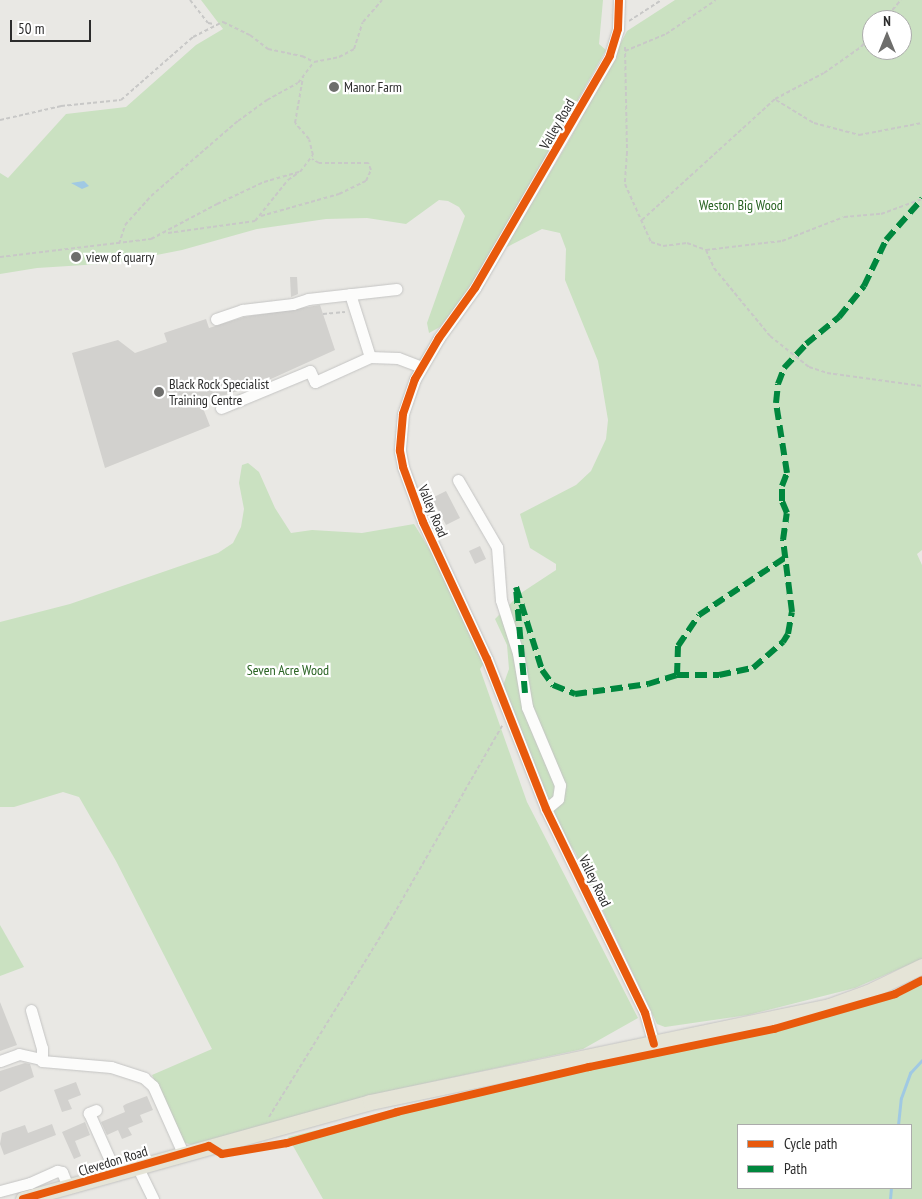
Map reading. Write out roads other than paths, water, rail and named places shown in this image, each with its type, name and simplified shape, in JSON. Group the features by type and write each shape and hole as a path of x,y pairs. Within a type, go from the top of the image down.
{"main road":[{"name":"Clevedon Road","path":"18,1188 66,1192 112,1174 183,1152 427,1089 654,1044 829,1006 868,992 922,966"}],"street":[{"name":"Valley Road","path":"619,0 620,31 610,56 541,178 475,288 421,367 403,414 403,467 423,522 487,659 546,809 645,1013 654,1044"},
{"path":"216,319 242,310 396,289"},
{"path":"350,294 370,358"},
{"path":"221,408 310,371 315,382 370,358 398,358 421,367"},
{"path":"458,480 497,547 501,600 518,653 527,707 560,785 558,799 546,809"},
{"path":"31,1010 42,1048 41,1059"},
{"path":"0,1061 19,1054 41,1059 122,1069 144,1078 153,1086 183,1152"},
{"path":"96,1110 89,1113 109,1158 112,1174"},
{"path":"137,1166 153,1199"},
{"path":"2,1191 18,1188"}],"water":[{"path":"84,181 89,186 82,189 71,183"}],"waterway":[{"path":"898,1124 901,1098 910,1073 922,1060"},
{"path":"890,1199 891,1189"}],"place":[{"name":"Manor Farm","path":"334,87"},
{"name":"view of quarry","path":"76,257"},
{"name":"Black Rock Specialist Training Centre","path":"159,392"}],"park label":[{"name":"Weston Big Wood","path":"741,205"},
{"name":"Seven Acre Wood","path":"288,670"}]}
